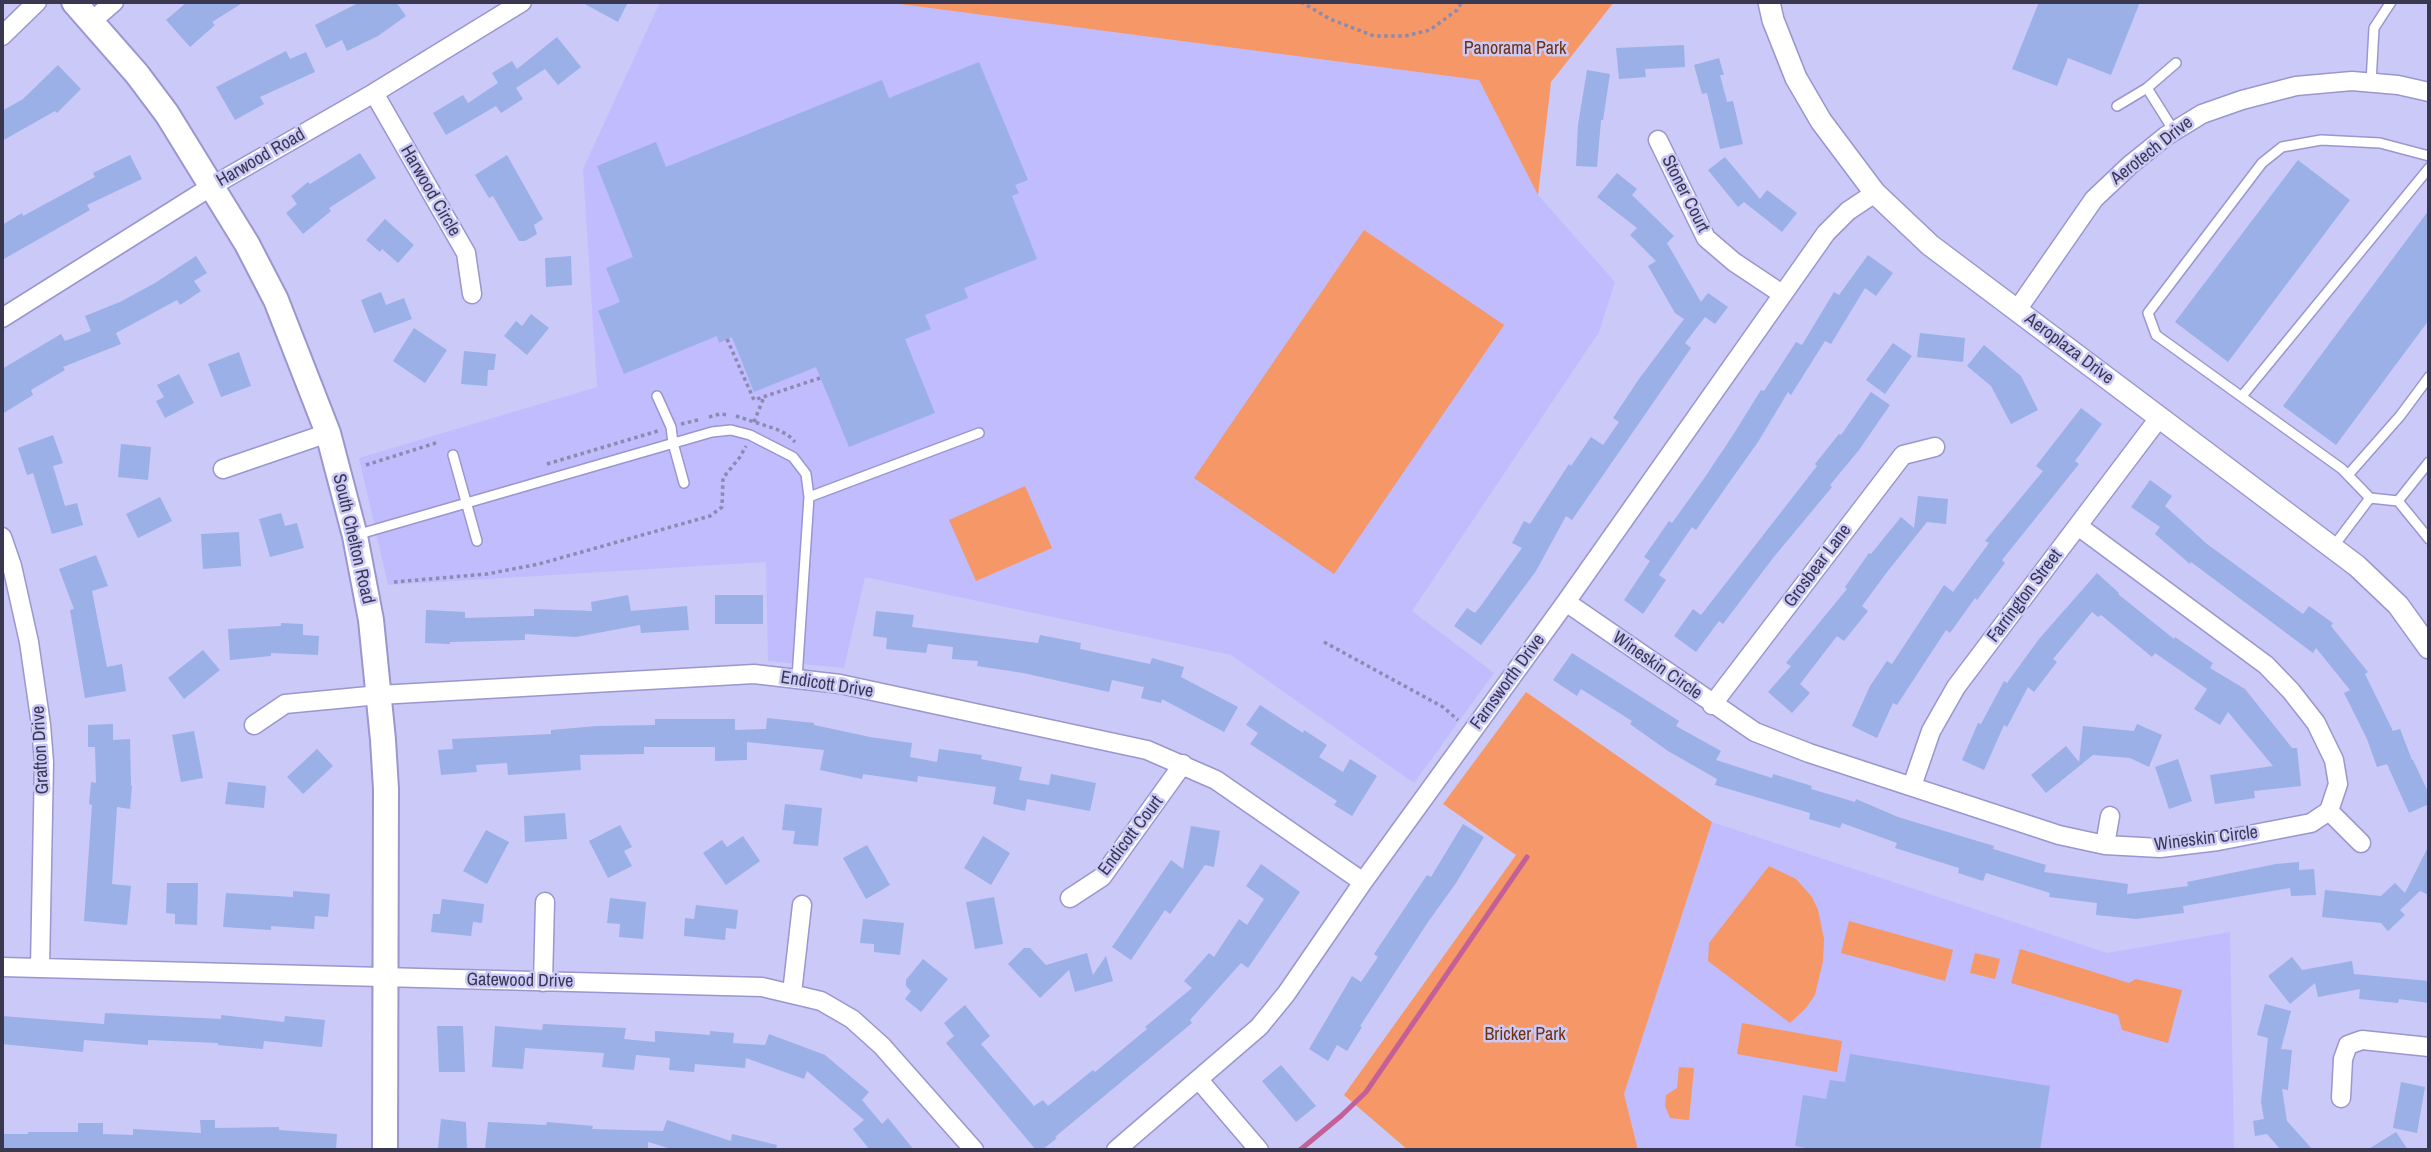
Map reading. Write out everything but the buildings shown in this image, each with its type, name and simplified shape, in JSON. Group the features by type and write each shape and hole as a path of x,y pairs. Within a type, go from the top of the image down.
{"main road":[{"name":"South Chelton Road","path":"74,2 138,74 167,114 247,244 276,300 328,433 355,536 371,620 379,695 386,789 385,1150"}],"street":[{"path":"2,36 37,2"},
{"path":"92,21 114,2"},
{"name":"Harwood Road","path":"2,318 212,187 374,93 522,2"},
{"name":"Aeroplaza Drive","path":"1769,2 1773,20 1797,78 1821,121 1875,193 1930,245 2357,566 2398,605 2429,648"},
{"name":"Aerotech Drive","path":"2017,310 2094,199 2130,164 2202,114 2296,86 2352,81 2398,85 2429,92"},
{"name":"Harwood Circle","path":"374,93 466,253 472,294"},
{"name":"Stoner Court","path":"1658,140 1706,238 1734,262 1782,294"},
{"name":"Farnsworth Drive","path":"1116,1150 1259,1027 1286,994 1826,233 1848,211 1875,193"},
{"name":"Farrington Street","path":"1912,786 1931,731 1956,687 2159,418"},
{"path":"223,470 328,433"},
{"name":"Grosbear Lane","path":"1712,705 1903,455 1935,447"},
{"path":"2078,526 2266,665 2291,691 2316,723 2333,760 2338,784 2329,811 2361,843"},
{"name":"Grafton Drive","path":"2,537 12,566 29,642 41,725 44,762 40,968"},
{"name":"Wineskin Circle","path":"1566,602 1712,705 1755,732 1809,753 2059,835 2105,845 2160,848 2218,841 2311,823 2329,811"},
{"name":"Endicott Drive","path":"254,725 285,704 379,695 754,674 840,684 1147,750 1216,780 1363,882"},
{"name":"Endicott Court","path":"1070,898 1102,877 1183,764"},
{"path":"2105,845 2110,816"},
{"path":"543,982 545,902"},
{"path":"792,993 802,905"},
{"name":"Gatewood Drive","path":"2,967 762,987 821,1001 852,1019 882,1046 974,1150"},
{"path":"2341,1097 2343,1059 2348,1045 2362,1040 2429,1047"},
{"path":"1199,1080 1259,1150"}],"lane":[{"path":"2371,83 2374,28 2390,2"},
{"path":"2118,106 2147,88 2176,63"},
{"path":"2147,88 2174,131"},
{"path":"2429,156 2380,143 2321,140 2283,147 2262,163 2148,313 2157,335 2348,475 2370,498 2398,501 2429,539"},
{"path":"2242,396 2429,168"},
{"path":"2348,475 2400,416 2429,376"},
{"path":"657,397 671,427 684,484"},
{"path":"355,536 712,432 731,430 750,435 793,457 806,474 809,497 797,678"},
{"path":"809,497 979,433"},
{"path":"453,455 477,541"},
{"path":"2398,501 2429,462"},
{"path":"2333,547 2370,498"}],"path":[{"path":"1301,2 1330,19 1374,36 1405,36 1430,30 1458,10 1462,2"},
{"path":"727,339 754,400 820,378"},
{"path":"394,582 487,574 539,564 710,516 722,506 723,478 740,457 764,397"},
{"path":"538,466 720,415 755,421 789,435 802,450"},
{"path":"366,466 439,442"},
{"path":"1324,642 1443,707 1460,722"}],"shaded area":[{"path":"660,2 884,2 1479,80 1538,195 1615,282 1599,332 1412,611 1494,673 1414,783 1231,655 865,577 844,668 768,661 766,562 388,585 359,458 597,387 583,169"},
{"path":"1712,822 2107,953 2230,932 2234,1150 1638,1150 1624,1094"}],"green space":[{"name":"Panorama Park","path":"884,2 1614,2 1551,82 1538,195 1479,80"},
{"path":"1364,230 1504,325 1334,574 1194,478"},
{"path":"1025,486 1052,548 976,581 949,520"},
{"name":"Bricker Park","path":"1526,692 1712,822 1624,1094 1638,1150 1408,1150 1344,1095 1516,855 1443,804"},
{"path":"1769,866 1796,879 1812,897 1818,910 1824,939 1823,961 1815,995 1790,1023 1708,961 1709,943"},
{"path":"1849,921 1953,950 1945,981 1841,953"},
{"path":"2020,949 2129,983 2136,979 2182,990 2168,1043 2122,1030 2118,1015 2011,983"},
{"path":"1975,953 2000,959 1995,979 1970,973"},
{"path":"1742,1023 1842,1041 1837,1072 1737,1054"},
{"path":"1679,1067 1694,1068 1689,1120 1670,1118 1665,1106 1666,1095 1677,1088"}],"waterway":[{"path":"1300,1150 1366,1092 1527,857"}]}
